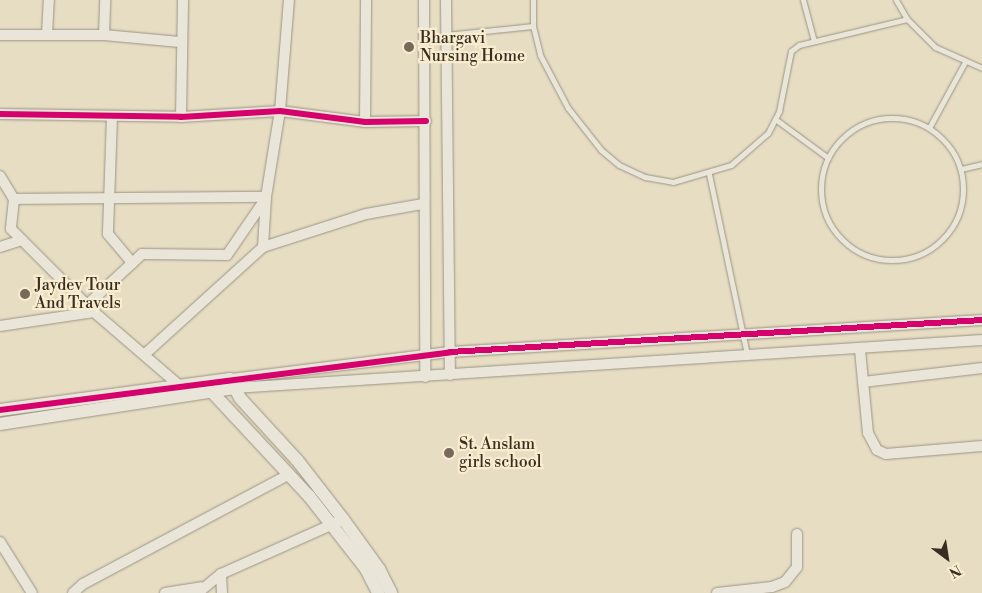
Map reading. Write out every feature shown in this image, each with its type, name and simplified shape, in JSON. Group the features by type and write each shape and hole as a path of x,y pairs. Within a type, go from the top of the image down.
{"street":[{"path":"47,35 48,0"},
{"path":"104,36 105,0"},
{"path":"181,117 180,42 183,0"},
{"path":"263,247 266,197 280,111 289,0"},
{"path":"365,122 366,0"},
{"path":"424,0 426,121 423,204 425,377"},
{"path":"446,0 450,376"},
{"path":"0,35 104,36 180,42"},
{"path":"0,114 181,117 280,111 365,122 426,121"},
{"path":"112,117 108,234 132,263"},
{"path":"0,176 3,190 14,199 266,197"},
{"path":"0,326 91,309 142,254 227,255 266,197"},
{"path":"14,199 11,230 91,309 180,386"},
{"path":"145,354 263,247 366,214 423,204"},
{"path":"0,247 22,240"},
{"path":"0,424 209,387 450,352 982,320"},
{"path":"232,384 450,376 747,355 860,350 982,340"},
{"path":"860,350 868,433 877,450 886,454 982,446"},
{"path":"863,382 982,368"},
{"path":"232,384 343,519 379,569 391,593"},
{"path":"0,410 180,386 209,387 290,474 332,525 366,569 378,593"},
{"path":"73,593 83,584 290,474"},
{"path":"165,593 200,590 221,574 343,519"},
{"path":"718,593 772,587 785,582 798,567 796,534"},
{"path":"0,542 32,593"},
{"path":"221,574 222,593"}],"lane":[{"path":"533,0 533,26 540,55 555,87 586,131 613,160 645,177 672,182 709,174 731,165 753,149 768,133 775,119 791,51 814,41 907,19"},
{"path":"803,0 814,41"},
{"path":"896,0 907,19 935,48 964,62 982,68"},
{"path":"445,35 533,26"},
{"path":"929,128 964,62"},
{"path":"898,118 929,128 952,150 961,169 963,200 948,234 918,256 886,260 856,251 839,238 830,225 821,189 828,158 844,137 867,123 898,118"},
{"path":"775,119 828,158"},
{"path":"961,169 982,164"},
{"path":"709,174 747,355"}],"cycle path":[{"path":"0,114 181,117 280,111 365,122 426,121"},
{"path":"0,410 450,352 982,320"}],"place":[{"name":"Bhargavi Nursing Home","path":"409,47"},
{"name":"Jaydev Tour And Travels","path":"25,294"},
{"name":"St. Anslam girls school","path":"449,453"}]}
